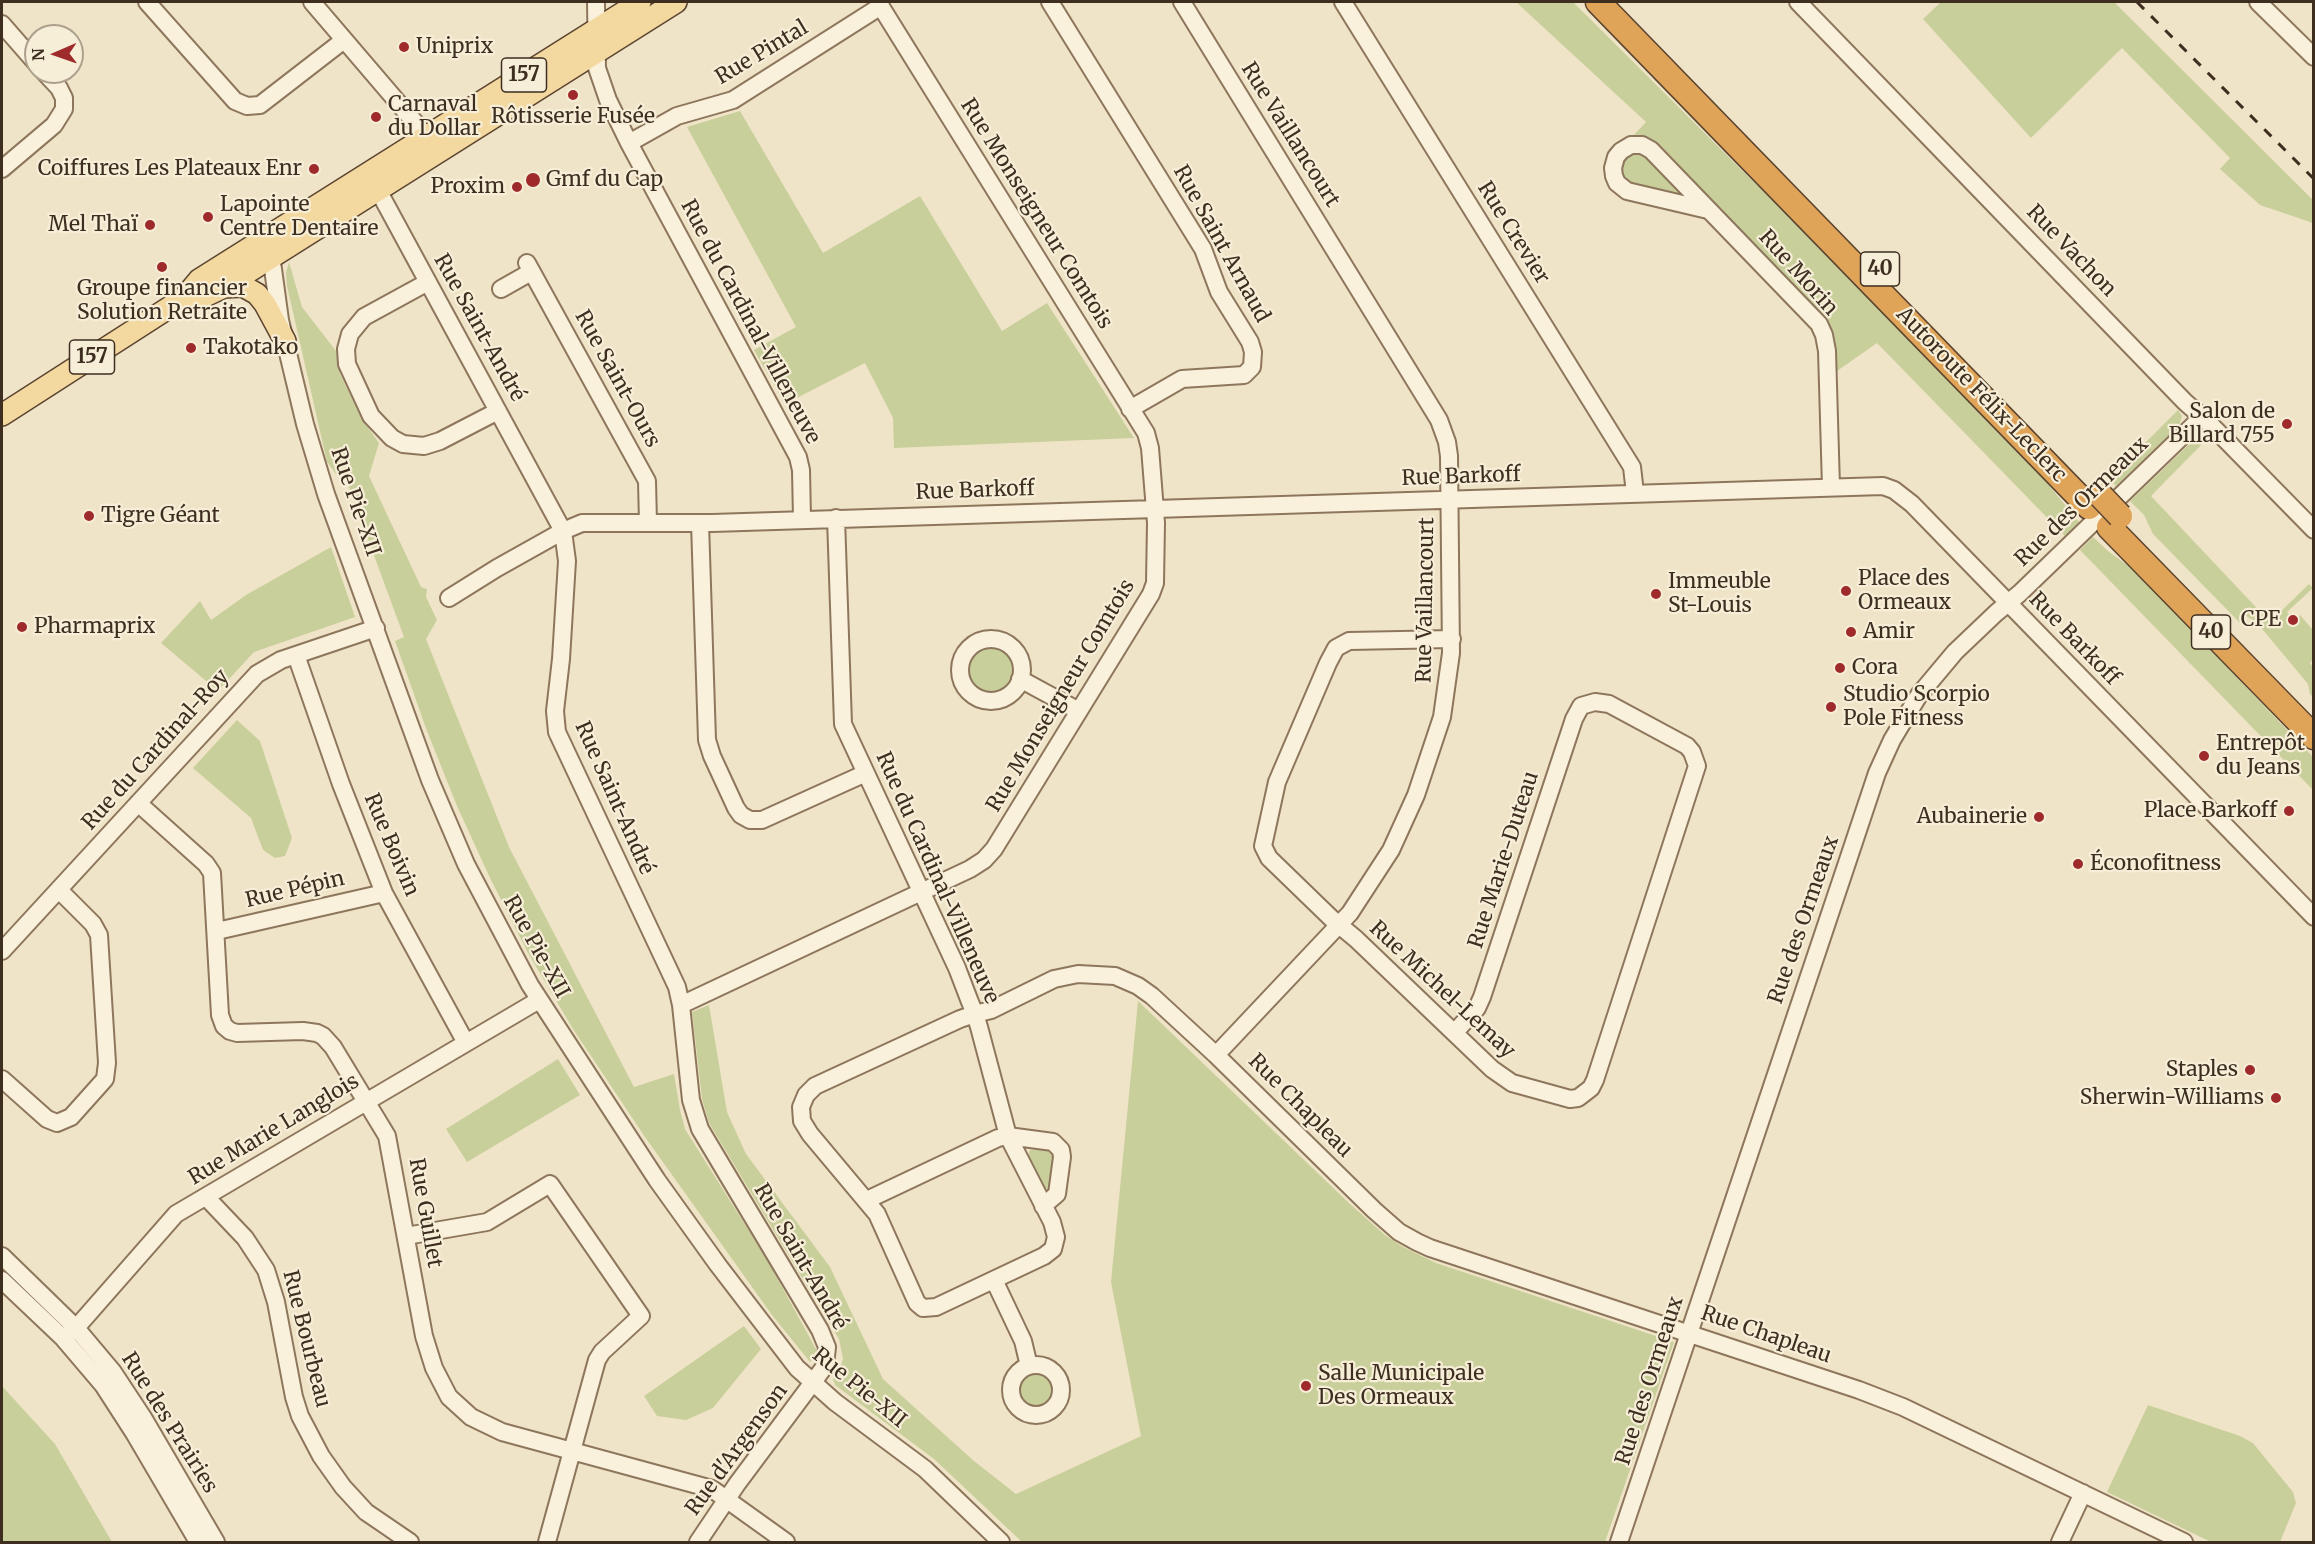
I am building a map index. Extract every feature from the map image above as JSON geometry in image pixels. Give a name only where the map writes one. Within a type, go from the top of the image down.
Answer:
[{"type":"highway","name":"Autoroute Félix-Leclerc","points":[[1598,2],[2115,521],[2313,715]]},
{"type":"highway","name":"Autoroute Félix-Leclerc","points":[[1619,2],[2095,501]]},
{"type":"highway","name":"Autoroute Félix-Leclerc","points":[[2115,521],[2313,737]]},
{"type":"main road","name":"157","points":[[2,415],[184,298],[199,280],[266,249],[378,190],[431,146],[597,29],[640,2]]},
{"type":"main road","name":"157","points":[[184,298],[205,296],[224,287],[266,249],[431,146],[596,52],[676,2]]},
{"type":"main road","points":[[224,287],[243,286],[257,294],[285,341]]},
{"type":"street","points":[[147,2],[235,101],[247,106],[260,105],[344,40]]},
{"type":"street","points":[[312,2],[418,126],[431,146]]},
{"type":"street","name":"Rue du Cardinal-Villeneuve","points":[[596,2],[597,68],[608,100],[798,457],[801,470],[802,519]]},
{"type":"street","name":"Rue Saint Arnaud","points":[[1050,2],[1203,249],[1219,292],[1250,342],[1253,352],[1252,367],[1244,375],[1182,379],[1130,409]]},
{"type":"street","name":"Rue Vaillancourt","points":[[1182,2],[1439,420],[1449,449],[1452,639],[1449,678],[1442,717],[1416,795],[1377,873],[1340,926],[1216,1055]]},
{"type":"street","name":"Rue Crevier","points":[[1343,2],[1630,464],[1634,473],[1635,493]]},
{"type":"street","name":"Rue Vachon","points":[[1798,2],[2313,530]]},
{"type":"street","points":[[2258,2],[2313,57]]},
{"type":"street","name":"Rue Monseigneur Comtois","points":[[681,1005],[970,869],[984,860],[994,849],[1155,583],[1154,507],[1149,441],[879,4]]},
{"type":"street","name":"Rue Pintal","points":[[629,143],[677,116],[733,100],[879,4]]},
{"type":"street","points":[[2,24],[24,49]]},
{"type":"street","points":[[2,169],[54,125],[64,109],[63,98],[54,84]]},
{"type":"street","name":"Rue Morin","points":[[1708,210],[1627,190],[1617,183],[1614,176],[1613,168],[1616,157],[1627,146],[1645,146],[1656,155],[1816,321],[1823,331],[1827,351],[1831,487]]},
{"type":"street","name":"Rue Saint-André","points":[[378,190],[563,531],[567,561],[561,659],[555,711],[557,732],[677,987],[692,1100],[700,1129],[825,1341],[827,1361],[812,1383]]},
{"type":"street","name":"Rue Pie-XII","points":[[266,249],[277,308],[320,476],[430,780],[466,864],[500,932],[539,999],[638,1153],[778,1346],[812,1383],[925,1469],[1001,1542]]},
{"type":"street","name":"Rue Saint-Ours","points":[[501,289],[529,267],[647,481],[648,523]]},
{"type":"street","points":[[428,282],[364,317],[350,334],[346,349],[347,364],[370,416],[392,438],[403,444],[423,446],[440,441],[498,411]]},
{"type":"street","name":"Rue des Ormeaux","points":[[1619,1542],[1849,856],[1887,750],[1912,705],[1933,676],[1977,631],[2202,417]]},
{"type":"street","name":"Rue Barkoff","points":[[449,598],[496,568],[582,523],[700,523],[1883,486],[1897,491],[1921,513],[2313,916]]},
{"type":"street","name":"Rue du Cardinal-Villeneuve","points":[[836,518],[843,724],[957,968],[975,1014],[1008,1136]]},
{"type":"street","points":[[700,523],[707,740],[712,756],[741,816],[750,820],[762,820],[866,773]]},
{"type":"street","name":"Rue du Cardinal-Roy","points":[[2,951],[253,678],[268,666],[376,628]]},
{"type":"street","name":"Rue Michel-Lemay","points":[[1452,639],[1349,641],[1336,648],[1277,782],[1263,838],[1265,852],[1340,926],[1501,1077],[1518,1086],[1570,1099],[1584,1094],[1595,1080],[1697,766],[1687,746],[1609,705],[1592,702]]},
{"type":"street","name":"Rue Boivin","points":[[296,655],[341,784],[384,892],[466,1043]]},
{"type":"street","points":[[1020,679],[1079,711]]},
{"type":"street","name":"Rue Marie-Duteau","points":[[1455,1032],[1476,1008],[1482,997],[1574,719],[1581,706],[1592,702]]},
{"type":"street","name":"Rue Guillet","points":[[138,803],[210,870],[214,885],[220,1015],[224,1026],[237,1033],[303,1031],[323,1036],[333,1047],[388,1139],[427,1348],[438,1377],[449,1397],[463,1411],[488,1427],[712,1489],[786,1542]]},
{"type":"street","points":[[2,1079],[47,1119],[57,1123],[70,1117],[105,1079],[107,1063],[99,934],[93,924],[58,890]]},
{"type":"street","name":"Rue Pépin","points":[[217,932],[384,892]]},
{"type":"street","name":"Rue Chapleau","points":[[1008,1136],[1055,1230],[1056,1244],[1044,1256],[936,1307],[923,1308],[917,1303],[880,1221],[867,1200],[816,1141],[802,1121],[801,1107],[806,1095],[815,1086],[960,1019],[991,1010],[1054,979],[1090,973],[1115,976],[1138,986],[1152,996],[1216,1055],[1350,1188],[1399,1232],[1430,1248],[1859,1390],[1903,1407],[2184,1542]]},
{"type":"street","name":"Rue Marie Langlois","points":[[69,1333],[173,1217],[539,999]]},
{"type":"street","points":[[867,1200],[998,1138],[1008,1136],[1053,1142],[1061,1150],[1056,1194],[1043,1206]]},
{"type":"street","points":[[406,1236],[487,1222],[550,1184],[641,1316],[599,1356],[547,1542]]},
{"type":"street","name":"Rue Bourbeau","points":[[206,1197],[245,1238],[266,1270],[276,1302],[294,1397],[300,1416],[321,1456],[343,1487],[366,1512],[410,1542]]},
{"type":"street","name":"Rue des Prairies","points":[[2,1256],[69,1333],[90,1368],[117,1404],[198,1542]]},
{"type":"street","name":"Rue des Prairies","points":[[2,1280],[99,1354],[126,1390],[216,1542]]},
{"type":"street","points":[[994,1280],[1023,1341],[1029,1366]]},
{"type":"street","name":"Rue d'Argenson","points":[[698,1542],[727,1498],[812,1383]]},
{"type":"street","points":[[2060,1542],[2084,1493]]},
{"type":"green space","points":[[1516,2],[1573,2],[1788,216],[2048,484],[2079,522],[2065,536],[1877,343],[1837,371],[1834,336],[1827,318],[1655,143],[1645,138],[1632,137],[1646,122]]},
{"type":"green space","points":[[1941,2],[2114,2],[2313,200],[2313,223],[2260,205],[2220,169],[2230,158],[2122,48],[2031,138],[1923,19]]},
{"type":"green space","points":[[740,111],[823,253],[920,196],[1002,331],[1047,303],[1134,438],[894,448],[893,418],[865,363],[785,404],[754,350],[796,327],[687,127]]},
{"type":"green space","points":[[1630,153],[1644,155],[1684,196],[1631,184],[1623,178],[1620,169],[1623,160]]},
{"type":"green space","points":[[289,262],[302,307],[336,351],[340,374],[361,418],[379,443],[369,476],[421,587],[427,589],[426,597],[437,620],[426,639],[509,847],[634,1087],[674,1074],[685,1129],[769,1263],[817,1351],[817,1355],[810,1362],[772,1315],[645,1137],[573,1029],[528,953],[490,878],[457,806],[427,731],[395,641],[404,637],[347,482],[342,482],[327,462],[287,286],[286,273]]},
{"type":"green space","points":[[2178,410],[2182,416],[2179,426],[2116,486],[2109,479]]},
{"type":"green space","points":[[2201,433],[2207,439],[2151,496],[2270,622],[2309,584],[2313,588],[2287,612],[2294,620],[2300,615],[2313,630],[2313,659],[2310,663],[2313,667],[2313,697],[2308,684],[2258,624],[2241,612],[2242,625],[2153,534],[2144,515],[2130,501]]},
{"type":"green space","points":[[2093,537],[2134,570],[2313,757],[2313,790],[2080,550]]},
{"type":"green space","points":[[331,547],[355,617],[254,652],[218,691],[161,643],[200,601],[211,620],[246,595]]},
{"type":"green space","points":[[986,646],[996,646],[1008,653],[1015,665],[1015,675],[1008,687],[996,694],[986,694],[971,683],[967,675],[967,665],[978,650]]},
{"type":"green space","points":[[237,720],[260,741],[292,838],[285,856],[275,858],[263,850],[251,818],[193,768]]},
{"type":"green space","points":[[1138,1001],[1350,1204],[1385,1235],[1403,1247],[1436,1263],[1674,1342],[1605,1542],[1022,1542],[934,1459],[835,1385],[833,1379],[843,1359],[839,1339],[709,1123],[702,1099],[692,1012],[709,1005],[727,1112],[746,1154],[830,1267],[883,1379],[974,1461],[1016,1494],[1141,1436],[1111,1282]]},
{"type":"green space","points":[[558,1059],[580,1095],[467,1162],[446,1129]]},
{"type":"green space","points":[[1048,1149],[1054,1158],[1050,1185],[1047,1189],[1042,1186],[1028,1155],[1030,1150]]},
{"type":"green space","points":[[744,1326],[761,1349],[713,1408],[686,1420],[657,1416],[644,1396]]},
{"type":"green space","points":[[1035,1373],[1047,1378],[1052,1390],[1047,1402],[1035,1407],[1023,1402],[1018,1390],[1023,1378]]},
{"type":"green space","points":[[2,1386],[55,1444],[112,1542],[2,1542]]},
{"type":"green space","points":[[2148,1405],[2240,1436],[2253,1443],[2293,1492],[2296,1503],[2280,1542],[2211,1542],[2107,1492]]},
{"type":"railway","points":[[2137,2],[2314,179]]},
{"type":"place","name":"Uniprix","points":[[404,47]]},
{"type":"place","name":"Rôtisserie Fusée","points":[[573,95]]},
{"type":"place","name":"Carnaval du Dollar","points":[[376,117]]},
{"type":"place","name":"Coiffures Les Plateaux Enr","points":[[314,169]]},
{"type":"place","name":"Gmf du Cap","points":[[533,180]]},
{"type":"place","name":"Proxim","points":[[517,187]]},
{"type":"place","name":"Lapointe Centre Dentaire","points":[[208,217]]},
{"type":"place","name":"Mel Thaï","points":[[150,225]]},
{"type":"place","name":"Groupe financier Solution Retraite","points":[[162,267]]},
{"type":"place","name":"Takotako","points":[[191,348]]},
{"type":"place","name":"Salon de Billard 755","points":[[2287,424]]},
{"type":"place","name":"Tigre Géant","points":[[89,516]]},
{"type":"place","name":"Place des Ormeaux","points":[[1846,591]]},
{"type":"place","name":"Immeuble St-Louis","points":[[1656,594]]},
{"type":"place","name":"CPE","points":[[2293,620]]},
{"type":"place","name":"Pharmaprix","points":[[22,627]]},
{"type":"place","name":"Amir","points":[[1851,632]]},
{"type":"place","name":"Cora","points":[[1840,668]]},
{"type":"place","name":"Studio Scorpio Pole Fitness","points":[[1831,707]]},
{"type":"place","name":"Entrepôt du Jeans","points":[[2204,756]]},
{"type":"place","name":"Place Barkoff","points":[[2289,811]]},
{"type":"place","name":"Aubainerie","points":[[2039,817]]},
{"type":"place","name":"Éconofitness","points":[[2078,864]]},
{"type":"place","name":"Staples","points":[[2250,1070]]},
{"type":"place","name":"Sherwin-Williams","points":[[2276,1098]]},
{"type":"place","name":"Salle Municipale Des Ormeaux","points":[[1306,1386]]}]
